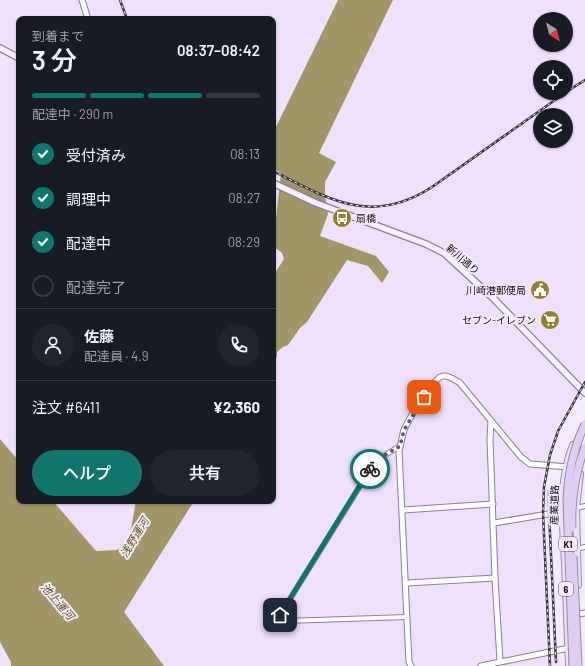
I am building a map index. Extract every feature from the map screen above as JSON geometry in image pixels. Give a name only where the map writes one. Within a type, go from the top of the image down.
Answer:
[{"type":"highway","name":"K1","points":[[573,666],[567,487],[574,453],[585,424]]},
{"type":"highway","name":"K1","points":[[578,666],[572,515],[576,477],[585,447]]},
{"type":"main road","points":[[0,48],[16,56]]},
{"type":"main road","name":"新川通り","points":[[276,184],[328,208],[394,232],[444,253],[510,315],[585,393]]},
{"type":"main road","name":"産業道路","points":[[569,666],[562,512],[563,488],[570,454],[585,420]]},
{"type":"main road","name":"6","points":[[581,666],[582,614],[577,549],[576,508],[585,456]]},
{"type":"street","points":[[82,0],[87,16]]},
{"type":"street","points":[[411,666],[409,662],[403,510],[399,451],[404,430],[436,379],[442,376],[450,377],[460,383],[521,457],[530,464],[583,467]]},
{"type":"street","points":[[491,421],[490,440],[495,578],[500,661]]},
{"type":"street","points":[[400,446],[380,458],[370,470],[280,615],[285,621],[407,617]]},
{"type":"street","points":[[403,510],[493,504]]},
{"type":"street","points":[[494,523],[562,512],[585,506]]},
{"type":"street","points":[[577,549],[585,547]]},
{"type":"street","points":[[406,583],[495,578]]},
{"type":"street","points":[[481,666],[569,648]]},
{"type":"shaded area","points":[[0,0],[338,0],[276,127],[276,16],[16,16],[16,458],[0,439]]},
{"type":"shaded area","points":[[393,0],[585,0],[585,378],[558,425],[548,453],[542,480],[540,507],[547,653],[557,652],[561,656],[561,666],[164,666],[124,612],[191,504],[276,504],[277,352],[288,345],[300,328],[307,322],[347,260],[368,266],[382,283],[376,256],[320,236],[328,214],[325,196],[325,182],[336,162],[319,153]]},
{"type":"shaded area","points":[[276,170],[281,173],[276,216]]},
{"type":"shaded area","points":[[276,248],[282,253],[284,259],[276,271]]},
{"type":"shaded area","points":[[56,504],[135,504],[128,545],[116,550],[96,551]]},
{"type":"shaded area","points":[[0,642],[11,662],[11,666],[0,666]]},
{"type":"water","points":[[338,0],[393,0],[319,153],[336,162],[325,182],[325,196],[328,214],[320,236],[376,256],[389,272],[382,283],[368,266],[347,260],[307,322],[300,328],[288,345],[277,352],[276,358],[276,271],[284,259],[282,253],[276,248],[276,219],[281,173],[276,170],[276,127]]},
{"type":"water","points":[[0,439],[16,458],[16,504],[56,504],[96,551],[116,550],[128,545],[135,504],[192,504],[124,612],[164,666],[11,666],[11,662],[0,642]]},
{"type":"railway","points":[[120,0],[126,16]]},
{"type":"railway","points":[[573,88],[585,80]]},
{"type":"railway","points":[[276,172],[333,199],[370,207],[390,205],[410,199],[432,187],[555,100]]},
{"type":"railway","points":[[550,666],[543,513],[544,487],[550,455],[558,431],[585,382]]},
{"type":"railway","points":[[549,490],[556,662]]},
{"type":"way so far","points":[[370,469],[380,458],[400,446],[404,430],[424,397]]},
{"type":"place","name":"扇橋","points":[[342,218]]},
{"type":"place","name":"川崎港郵便局","points":[[540,290]]},
{"type":"place","name":"セブン-イレブン","points":[[550,320]]},
{"type":"route","points":[[280,615],[281,611],[370,469]]},
{"type":"water label","name":"浅野運河","points":[[134,537]]},
{"type":"water label","name":"池上運河","points":[[58,601]]}]
